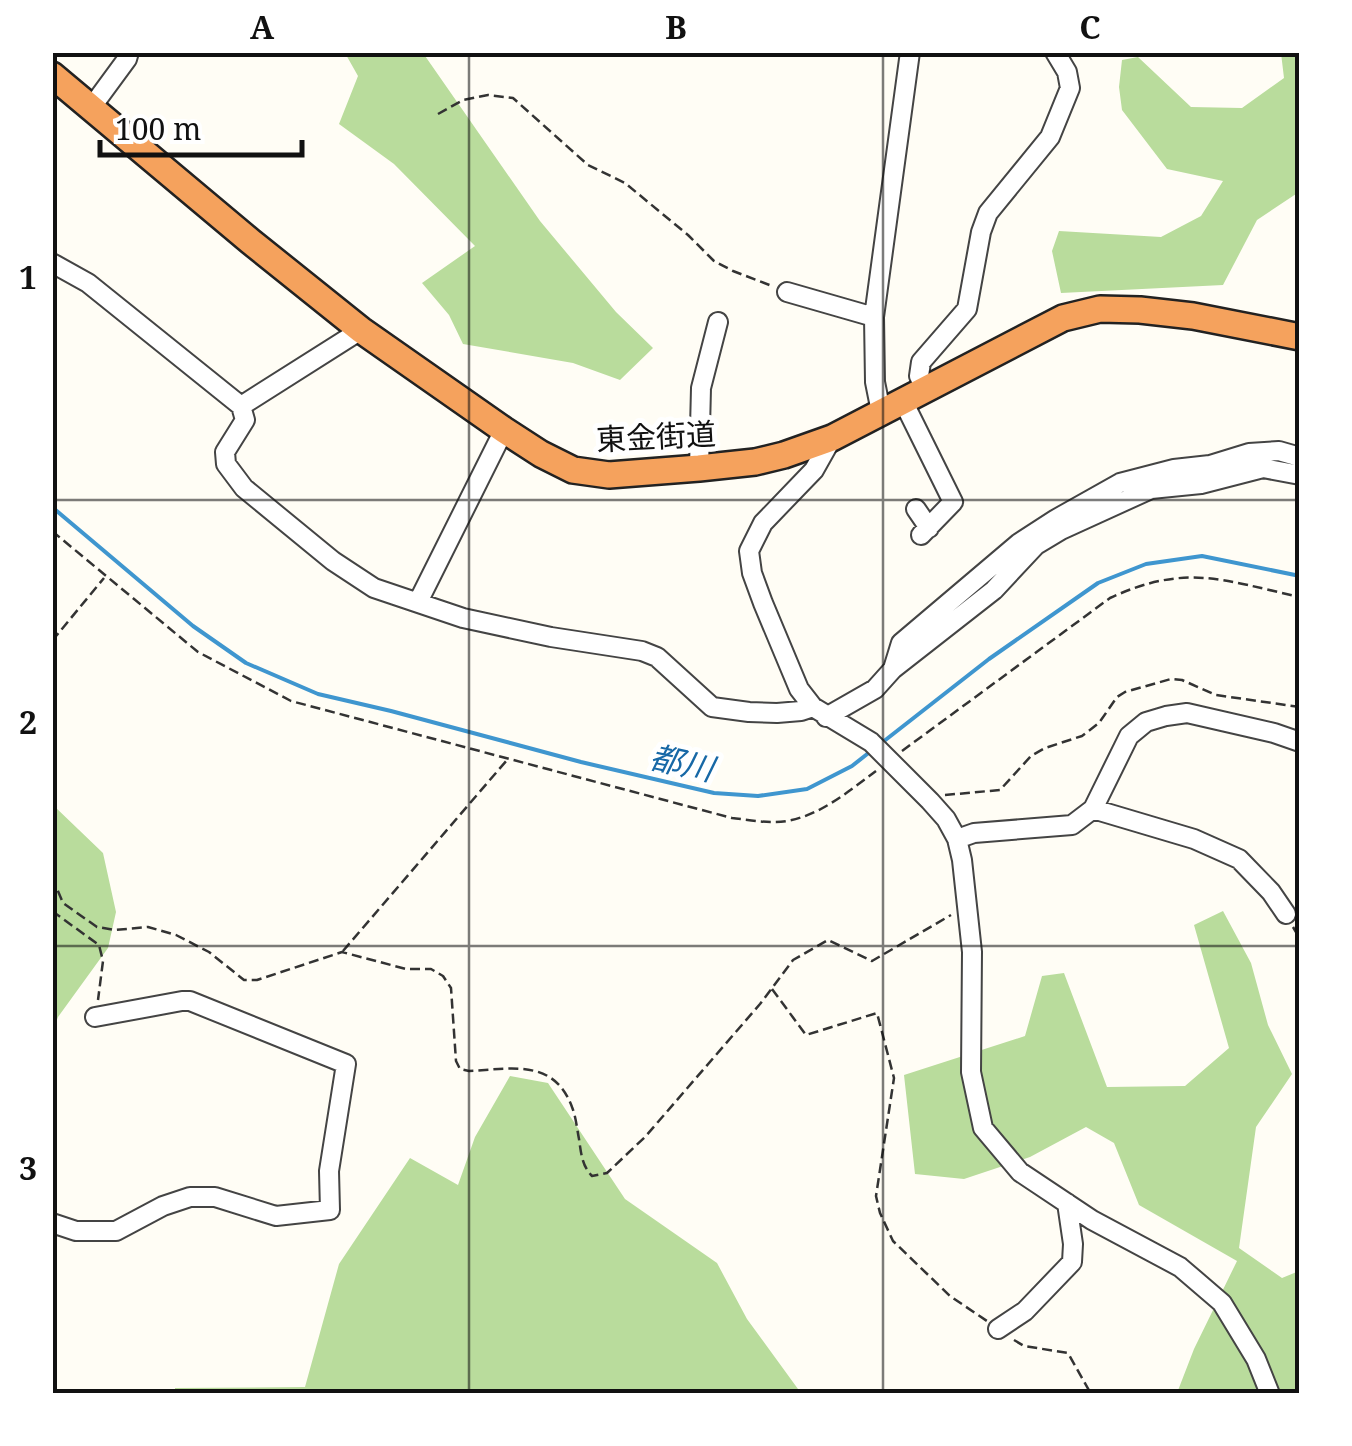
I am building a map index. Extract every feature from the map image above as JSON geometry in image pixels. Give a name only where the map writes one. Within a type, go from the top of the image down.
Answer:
[{"type":"highway","name":"東金街道","points":[[52,75],[360,330],[504,430],[573,470],[609,475],[755,462],[784,455],[832,438],[1063,318],[1100,308],[1193,316],[1300,338]]},
{"type":"street","points":[[91,108],[129,52]]},
{"type":"street","points":[[910,52],[874,317],[876,382],[903,400],[953,502],[925,532],[916,509]]},
{"type":"street","points":[[903,400],[919,376],[922,362],[967,309],[980,232],[988,214],[1050,137],[1070,88],[1067,72],[1055,52]]},
{"type":"street","points":[[52,263],[88,283],[241,406],[246,420],[225,452],[226,464],[244,488],[374,588],[463,618],[642,651],[657,657],[712,706],[748,712],[820,712],[875,689],[893,669],[994,590],[1036,545],[1061,530],[1151,490],[1201,484],[1263,468],[1300,475]]},
{"type":"street","points":[[787,292],[874,317]]},
{"type":"street","points":[[699,468],[701,388],[718,322]]},
{"type":"street","points":[[241,406],[360,330]]},
{"type":"street","points":[[418,602],[504,430]]},
{"type":"street","points":[[832,438],[814,470],[763,522],[749,551],[752,573],[799,689],[820,712],[870,742],[889,760],[930,800],[956,839],[972,952],[971,1072],[984,1128],[1020,1172],[1092,1220],[1180,1266],[1222,1303],[1256,1359],[1270,1394]]},
{"type":"street","points":[[893,669],[901,643],[1019,543],[1120,484],[1248,453],[1279,451],[1300,456]]},
{"type":"street","points":[[956,839],[1072,825],[1093,809],[1129,736],[1146,722],[1166,716],[1186,713],[1300,742]]},
{"type":"street","points":[[1093,809],[1194,838],[1239,858],[1286,914]]},
{"type":"street","points":[[52,1224],[76,1231],[116,1231],[163,1206],[190,1197],[215,1197],[276,1216],[330,1210],[329,1171],[346,1064],[190,1001],[95,1017]]},
{"type":"street","points":[[998,1329],[1026,1310],[1072,1262],[1067,1203]]},
{"type":"path","points":[[438,114],[464,100],[488,95],[512,98],[588,165],[625,183],[714,261],[787,292]]},
{"type":"path","points":[[52,531],[198,652],[291,701],[732,818],[762,822],[787,821],[811,814],[840,799],[1110,598],[1134,587],[1158,579],[1205,576],[1300,597]]},
{"type":"path","points":[[52,641],[105,577]]},
{"type":"path","points":[[930,800],[1000,790],[1031,756],[1082,736],[1099,723],[1118,697],[1171,679],[1216,695],[1300,706]]},
{"type":"path","points":[[52,877],[63,904],[98,927],[148,927],[176,935],[209,952],[244,980],[256,980],[342,952],[508,760]]},
{"type":"path","points":[[342,952],[406,969],[431,969],[443,976],[450,988],[460,1069],[530,1068],[547,1074],[572,1107],[584,1168],[592,1176],[607,1173],[645,1137],[793,960],[828,940],[872,962],[967,906]]},
{"type":"path","points":[[52,910],[98,945],[103,961],[95,1017]]},
{"type":"path","points":[[771,988],[806,1036],[878,1012],[894,1078],[876,1196],[893,1242],[950,1296],[1024,1346],[1068,1352],[1091,1394]]},
{"type":"green space","points":[[345,53],[423,53],[540,221],[616,312],[653,348],[620,380],[573,363],[463,344],[449,315],[422,283],[475,246],[394,164],[339,124],[358,76]]},
{"type":"green space","points":[[1281,53],[1299,53],[1299,192],[1257,220],[1223,285],[1061,293],[1052,251],[1059,231],[1161,237],[1201,216],[1223,181],[1167,169],[1122,110],[1122,60],[1138,57],[1191,107],[1242,108],[1284,78]]},
{"type":"green space","points":[[53,805],[103,853],[116,912],[108,948],[58,1017],[53,1030]]},
{"type":"green space","points":[[1223,911],[1251,963],[1268,1025],[1292,1074],[1256,1127],[1239,1248],[1282,1278],[1299,1271],[1299,1393],[1177,1393],[1237,1261],[1139,1205],[1114,1143],[1086,1127],[1030,1157],[964,1179],[915,1174],[904,1075],[1025,1036],[1042,976],[1064,973],[1107,1087],[1185,1086],[1229,1048],[1194,925]]},
{"type":"green space","points":[[510,1076],[548,1083],[625,1199],[717,1263],[747,1319],[798,1389],[808,1393],[175,1393],[175,1388],[305,1387],[339,1264],[410,1158],[458,1185],[475,1137]]},
{"type":"waterway","name":"都川","points":[[52,507],[193,626],[246,663],[318,694],[714,793],[758,796],[807,789],[852,766],[871,751]]},
{"type":"waterway","name":"都川","points":[[879,745],[989,659],[1098,583],[1146,564],[1202,556],[1300,576]]}]
